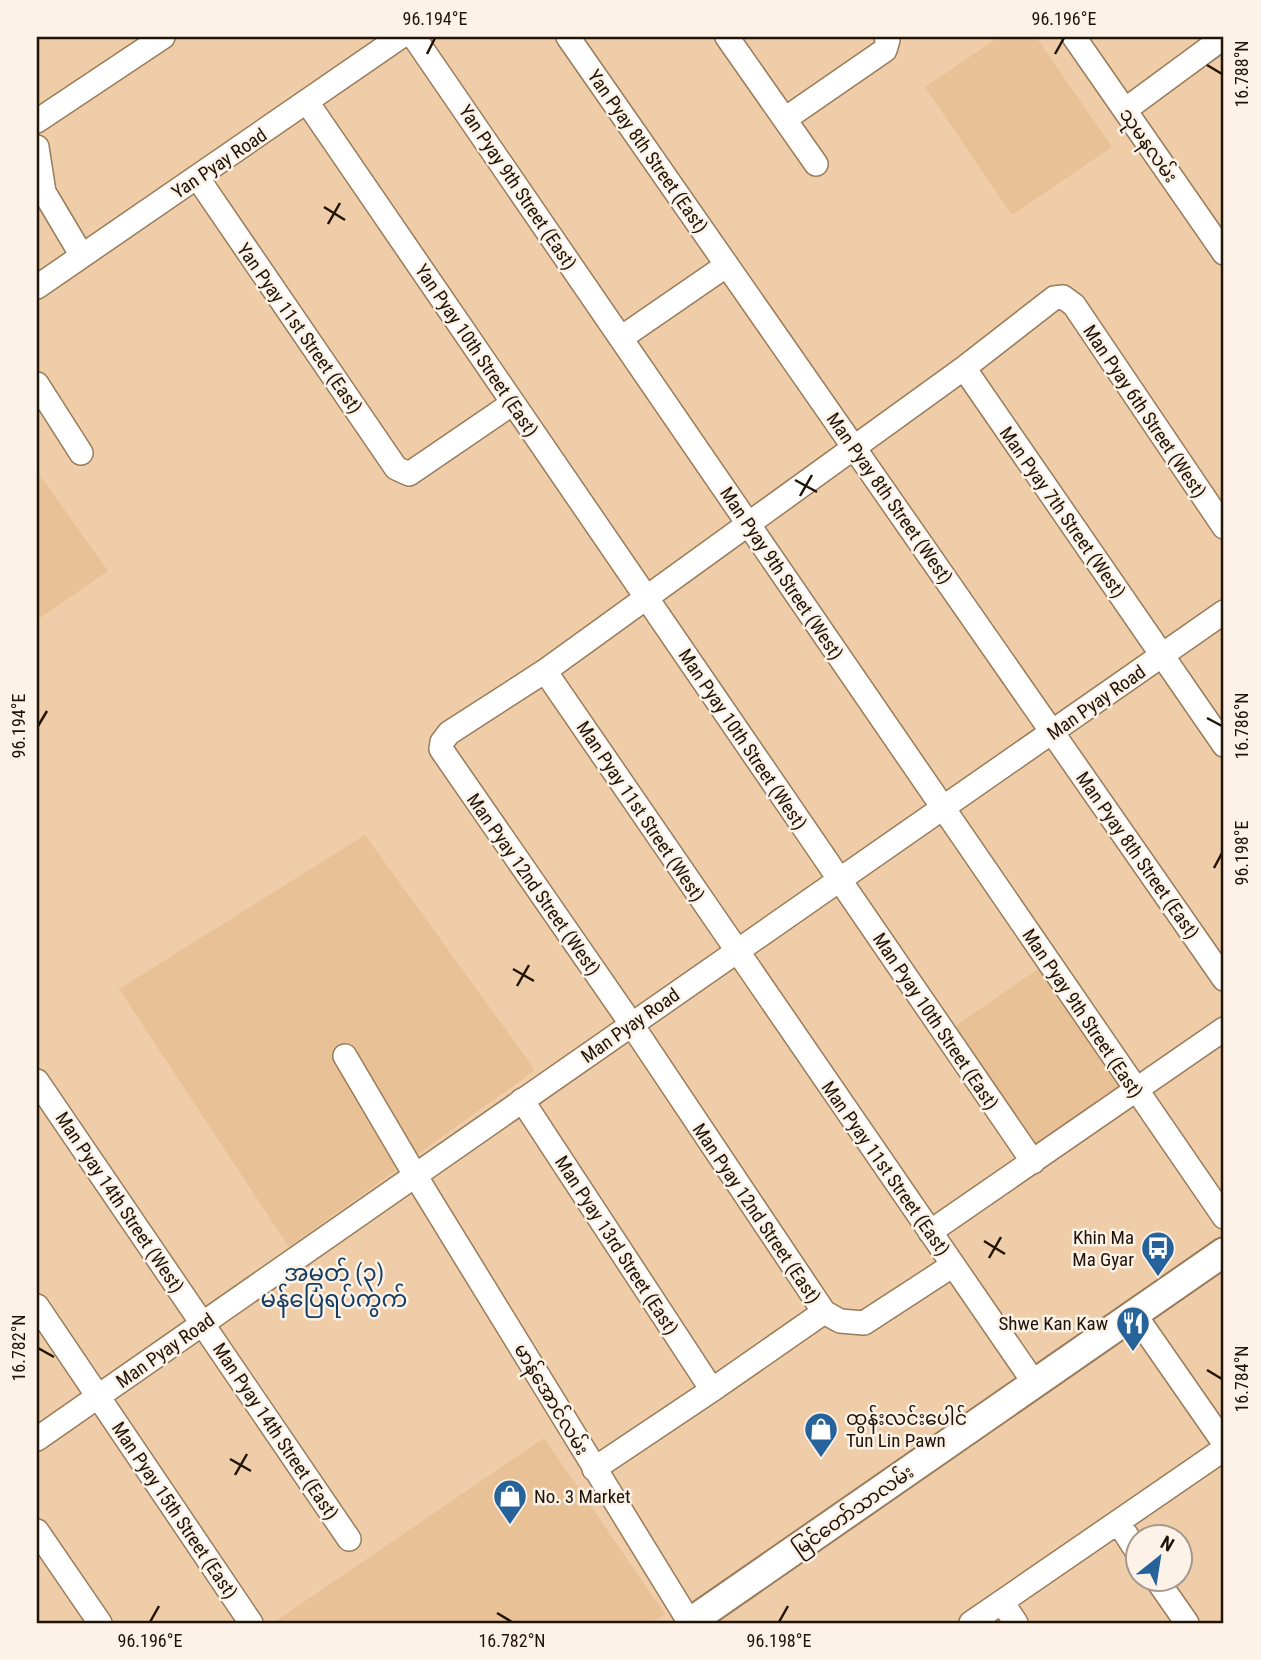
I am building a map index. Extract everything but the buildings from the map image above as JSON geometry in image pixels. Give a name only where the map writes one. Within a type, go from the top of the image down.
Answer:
[{"type":"main road","name":"မြင်တော်သာလမ်း","points":[[690,1623],[1224,1252]]},
{"type":"street","points":[[37,121],[163,37]]},
{"type":"street","name":"Yan Pyay Road","points":[[37,287],[400,37]]},
{"type":"street","name":"Yan Pyay 9th Street (East)","points":[[414,37],[621,338]]},
{"type":"street","name":"Yan Pyay 8th Street (East)","points":[[568,37],[727,265]]},
{"type":"street","points":[[727,37],[816,164]]},
{"type":"street","name":"သုမနလမ်း","points":[[1074,37],[1224,253]]},
{"type":"street","points":[[1125,110],[1224,37]]},
{"type":"street","points":[[785,119],[885,50],[887,38]]},
{"type":"street","name":"Yan Pyay 10th Street (East)","points":[[307,102],[646,597]]},
{"type":"street","points":[[37,147],[44,192],[82,256]]},
{"type":"street","name":"Yan Pyay 11st Street (East)","points":[[197,177],[396,468],[409,474],[513,403]]},
{"type":"street","points":[[621,338],[727,265]]},
{"type":"street","name":"Man Pyay 8th Street (West)","points":[[727,265],[1052,732]]},
{"type":"street","name":"Man Pyay 6th Street (West)","points":[[964,368],[1054,298],[1063,297],[1073,305],[1224,527]]},
{"type":"street","name":"Man Pyay 9th Street (West)","points":[[621,338],[944,807]]},
{"type":"street","points":[[545,671],[964,368]]},
{"type":"street","name":"Man Pyay 7th Street (West)","points":[[964,368],[1224,745]]},
{"type":"street","points":[[37,384],[81,453]]},
{"type":"street","name":"Man Pyay 10th Street (West)","points":[[646,597],[840,880]]},
{"type":"street","name":"Man Pyay Road","points":[[37,1439],[1224,612]]},
{"type":"street","name":"Man Pyay 12nd Street (West)","points":[[545,671],[449,733],[442,742],[441,749],[632,1025]]},
{"type":"street","name":"Man Pyay 11st Street (West)","points":[[545,671],[737,951]]},
{"type":"street","name":"Man Pyay 8th Street (East)","points":[[1052,732],[1224,979]]},
{"type":"street","name":"Man Pyay 9th Street (East)","points":[[944,807],[1224,1217]]},
{"type":"street","name":"Man Pyay 10th Street (East)","points":[[840,880],[1032,1162]]},
{"type":"street","name":"Man Pyay 11st Street (East)","points":[[737,951],[1035,1384]]},
{"type":"street","name":"Man Pyay 12nd Street (East)","points":[[632,1025],[824,1312],[840,1321],[864,1322],[953,1265]]},
{"type":"street","points":[[930,1232],[1224,1029]]},
{"type":"street","name":"မာန်အောင်လမ်း","points":[[345,1056],[690,1623]]},
{"type":"street","name":"Man Pyay 14th Street (West)","points":[[37,1081],[202,1324]]},
{"type":"street","name":"Man Pyay 13rd Street (East)","points":[[522,1100],[712,1390]]},
{"type":"street","name":"Man Pyay 15th Street (East)","points":[[37,1306],[251,1623]]},
{"type":"street","points":[[594,1469],[824,1312]]},
{"type":"street","points":[[1135,1315],[1224,1443]]},
{"type":"street","name":"Man Pyay 14th Street (East)","points":[[202,1324],[349,1539]]},
{"type":"street","points":[[971,1623],[1224,1449]]},
{"type":"street","points":[[1118,1522],[1124,1531]]},
{"type":"street","points":[[37,1531],[100,1623]]},
{"type":"street","points":[[1167,1594],[1187,1623]]},
{"type":"street","points":[[1002,1602],[1016,1623]]},
{"type":"shaded area","points":[[999,37],[1036,37],[1112,147],[1012,215],[925,87]]},
{"type":"shaded area","points":[[37,471],[108,571],[37,620]]},
{"type":"shaded area","points":[[365,835],[535,1070],[289,1247],[119,989]]},
{"type":"shaded area","points":[[1041,967],[1124,1086],[1034,1148],[951,1029]]},
{"type":"shaded area","name":"No. 3 Market","points":[[544,1438],[665,1614],[651,1623],[273,1623]]},
{"type":"waterway","points":[[1211,60],[1224,51]]},
{"type":"place","name":"Khin Ma Ma Gyar","points":[[1158,1278]]},
{"type":"place","name":"Shwe Kan Kaw","points":[[1133,1353]]},
{"type":"place","name":"ထွန်းလင်းပေါင် Tun Lin Pawn","points":[[821,1459]]},
{"type":"place","name":"No. 3 Market","points":[[510,1526]]},
{"type":"district","name":"အမှတ် (၃) မန်ပြေရပ်ကွက်","points":[[334,1286]]}]
